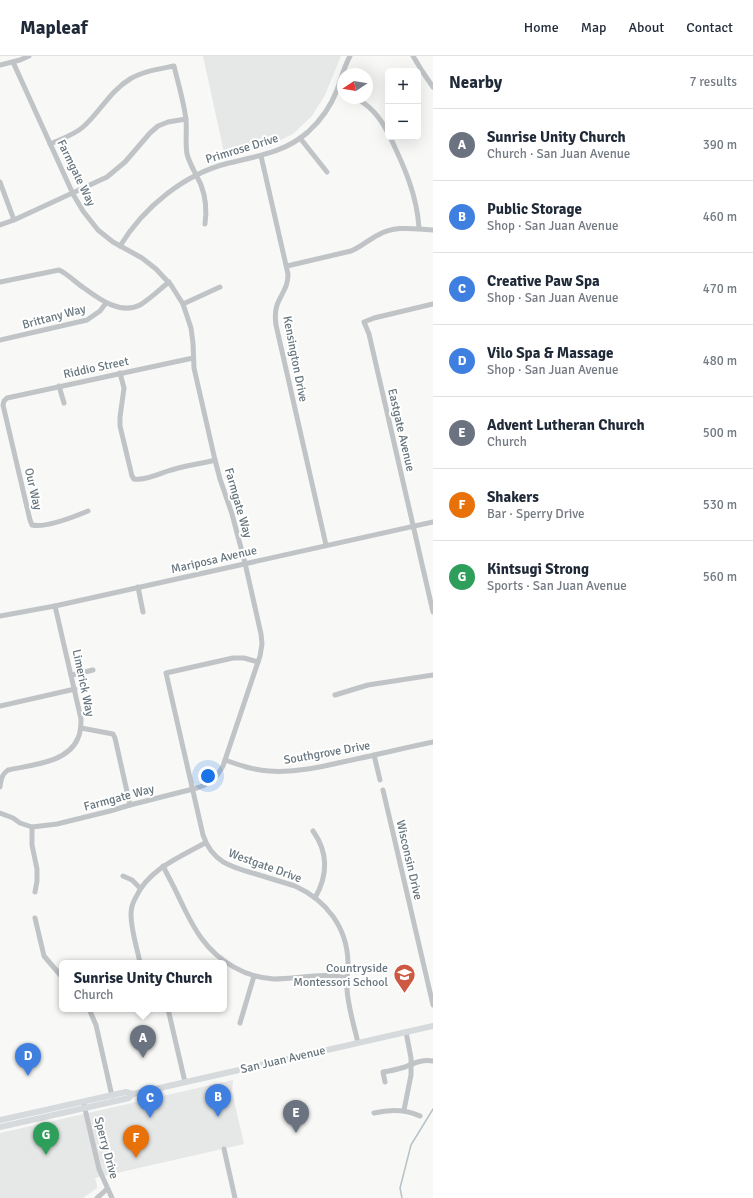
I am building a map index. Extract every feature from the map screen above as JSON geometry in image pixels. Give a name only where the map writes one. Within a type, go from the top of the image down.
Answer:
[{"type":"main road","name":"San Juan Avenue","points":[[0,1127],[84,1105],[126,1092],[133,1094],[433,1026]]},
{"type":"main road","name":"San Juan Avenue","points":[[0,1120],[129,1098],[133,1094]]},
{"type":"main road","points":[[0,1123],[10,1121],[17,1123]]},
{"type":"street","points":[[0,65],[30,56]]},
{"type":"street","name":"Primrose Drive","points":[[345,68],[350,56]]},
{"type":"street","points":[[413,56],[433,87]]},
{"type":"street","name":"Farmgate Way","points":[[13,62],[73,194],[83,211],[94,225],[108,238],[152,266],[169,282],[183,304],[189,318],[192,332],[193,358],[215,460],[232,514],[261,634],[261,650],[258,662],[224,760],[220,770],[213,780],[193,790],[57,824],[32,828]]},
{"type":"street","points":[[50,144],[82,128],[115,91],[130,79],[146,72],[174,66],[186,119],[187,151],[189,160],[202,188],[206,206],[207,214],[205,224]]},
{"type":"street","name":"Primrose Drive","points":[[120,246],[134,226],[157,204],[175,188],[196,175],[214,167],[261,156],[282,148],[300,138],[308,132],[327,109],[337,89]]},
{"type":"street","points":[[364,104],[378,117],[385,128]]},
{"type":"street","points":[[0,224],[14,220],[107,177],[118,169],[158,126],[168,122],[186,119]]},
{"type":"street","points":[[300,138],[328,172]]},
{"type":"street","points":[[391,140],[411,185],[418,216],[419,228]]},
{"type":"street","name":"Kensington Drive","points":[[261,156],[288,280],[277,306],[276,324],[326,545]]},
{"type":"street","points":[[0,182],[14,220]]},
{"type":"street","points":[[286,266],[351,251],[359,248],[378,234],[391,229],[419,228],[433,230]]},
{"type":"street","points":[[0,282],[59,270],[64,272],[84,289],[106,303],[121,308],[140,305],[169,282]]},
{"type":"street","points":[[183,304],[220,287]]},
{"type":"street","name":"Brittany Way","points":[[0,340],[87,320],[100,311],[106,303]]},
{"type":"street","name":"Eastgate Avenue","points":[[433,304],[374,318],[364,322],[433,612]]},
{"type":"street","name":"Riddio Street","points":[[4,401],[7,398],[193,358]]},
{"type":"street","points":[[120,373],[124,388],[120,426],[134,479],[138,480],[215,460]]},
{"type":"street","points":[[60,386],[64,403]]},
{"type":"street","name":"Our Way","points":[[4,401],[3,405],[32,525],[36,526],[59,522],[88,511]]},
{"type":"street","name":"Mariposa Avenue","points":[[0,616],[55,606],[433,522]]},
{"type":"street","points":[[138,587],[143,612]]},
{"type":"street","name":"Limerick Way","points":[[0,787],[1,778],[8,770],[49,761],[65,754],[78,738],[81,728],[81,719],[55,606]]},
{"type":"street","name":"Westgate Drive","points":[[258,662],[244,658],[233,658],[166,672],[205,843],[216,857],[227,865],[295,886],[315,898],[331,913],[343,936],[348,957],[347,995],[358,1043]]},
{"type":"street","points":[[72,675],[93,670]]},
{"type":"street","points":[[335,695],[368,685],[433,675]]},
{"type":"street","points":[[0,706],[75,689]]},
{"type":"street","points":[[81,728],[113,734],[130,805]]},
{"type":"street","name":"Southgrove Drive","points":[[224,760],[254,769],[274,772],[288,772],[310,769],[433,742]]},
{"type":"street","points":[[374,755],[380,780]]},
{"type":"street","name":"Wisconsin Drive","points":[[383,790],[433,1005]]},
{"type":"street","points":[[0,813],[32,828],[32,845],[37,868],[35,892]]},
{"type":"street","points":[[313,831],[323,851],[325,867],[322,883],[315,898]]},
{"type":"street","points":[[139,960],[131,913],[140,888],[147,879],[163,866],[205,843]]},
{"type":"street","points":[[163,866],[196,930],[207,945],[224,960]]},
{"type":"street","points":[[123,876],[132,880],[140,888]]},
{"type":"street","points":[[35,918],[44,956],[59,974]]},
{"type":"street","points":[[227,963],[254,976],[272,979],[292,979],[325,975],[347,978]]},
{"type":"street","points":[[240,1023],[254,976]]},
{"type":"street","points":[[90,1012],[96,1025],[112,1096]]},
{"type":"street","points":[[169,1012],[185,1082]]},
{"type":"street","points":[[404,1110],[410,1080],[411,1064],[406,1032]]},
{"type":"street","points":[[385,1082],[383,1072],[424,1061],[433,1061]]},
{"type":"street","name":"Sperry Drive","points":[[84,1105],[99,1169],[112,1198]]},
{"type":"street","points":[[374,1113],[384,1110],[404,1110],[420,1116]]},
{"type":"street","points":[[224,1149],[235,1198]]},
{"type":"street","points":[[96,1198],[107,1189]]},
{"type":"shaded area","points":[[203,56],[341,56],[325,95],[312,116],[293,134],[266,147],[225,157]]},
{"type":"shaded area","points":[[233,1080],[232,1092],[244,1144],[95,1178],[97,1188],[83,1198],[0,1198],[0,1133]]},
{"type":"waterway","points":[[402,1198],[400,1188],[411,1145],[433,1109]]},
{"type":"place","name":"Countryside Montessori School","points":[[404,994]]},
{"type":"place","name":"Sunrise Unity Church","points":[[143,1058]]},
{"type":"place","name":"Vilo Spa & Massage","points":[[28,1076]]},
{"type":"place","name":"Public Storage","points":[[218,1117]]},
{"type":"place","name":"Creative Paw Spa","points":[[150,1118]]},
{"type":"place","name":"Advent Lutheran Church","points":[[296,1133]]},
{"type":"place","name":"Kintsugi Strong","points":[[46,1155]]},
{"type":"place","name":"Shakers","points":[[136,1158]]}]
